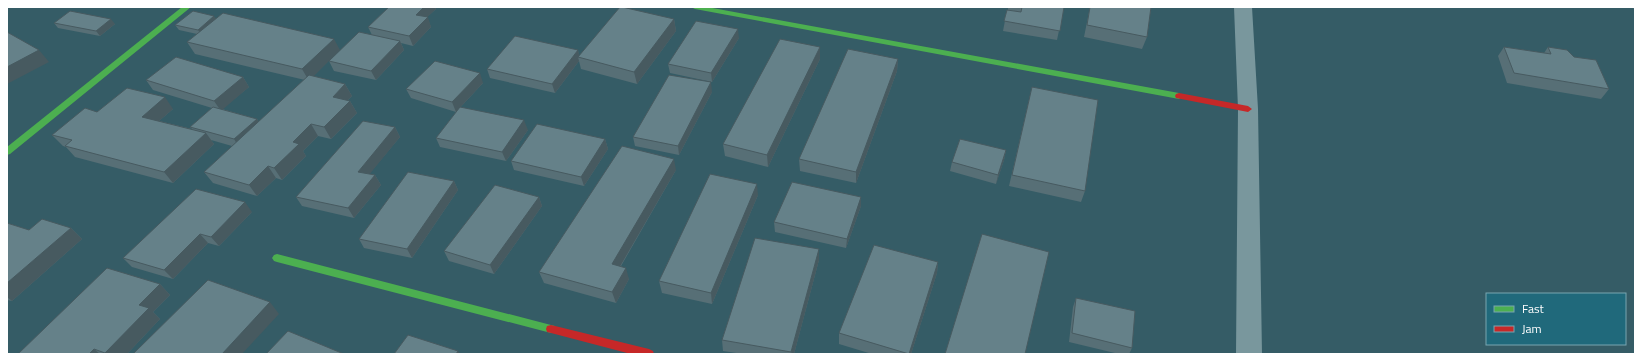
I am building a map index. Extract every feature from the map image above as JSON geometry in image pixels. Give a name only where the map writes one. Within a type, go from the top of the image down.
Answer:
[{"type":"street","points":[[7,152],[187,7]]},
{"type":"street","points":[[695,7],[1248,109]]},
{"type":"street","points":[[1243,7],[1248,109],[1250,354]]},
{"type":"street","points":[[277,258],[649,354]]},
{"type":"building","points":[[389,7],[424,7],[416,15],[428,17],[409,36],[368,27]]},
{"type":"building","points":[[620,7],[674,19],[634,72],[578,57]]},
{"type":"building","points":[[1022,7],[1064,7],[1060,31],[1004,21],[1007,10],[1021,12]]},
{"type":"building","points":[[1090,7],[1151,7],[1147,37],[1087,25]]},
{"type":"building","points":[[70,11],[111,19],[96,31],[54,23]]},
{"type":"building","points":[[193,11],[214,16],[198,30],[175,25]]},
{"type":"building","points":[[223,13],[334,39],[302,69],[187,42]]},
{"type":"building","points":[[696,21],[738,29],[711,73],[668,64]]},
{"type":"building","points":[[7,32],[39,50],[7,67]]},
{"type":"building","points":[[359,32],[400,41],[371,71],[329,61]]},
{"type":"building","points":[[515,36],[578,50],[552,84],[487,69]]},
{"type":"building","points":[[780,39],[820,47],[767,155],[723,144]]},
{"type":"building","points":[[1504,47],[1551,54],[1548,47],[1567,50],[1574,57],[1596,60],[1609,89],[1514,73]]},
{"type":"building","points":[[848,49],[898,59],[856,172],[799,159]]},
{"type":"building","points":[[176,57],[243,77],[214,101],[146,80]]},
{"type":"building","points":[[435,61],[480,73],[452,102],[406,89]]},
{"type":"building","points":[[309,75],[345,84],[333,97],[350,101],[324,127],[311,124],[293,142],[299,144],[274,168],[268,166],[249,185],[204,172]]},
{"type":"building","points":[[669,75],[711,82],[678,146],[633,137]]},
{"type":"building","points":[[1032,87],[1098,100],[1085,191],[1012,175]]},
{"type":"building","points":[[127,88],[165,97],[142,117],[206,133],[164,172],[65,146],[72,140],[52,135],[85,108],[97,112]]},
{"type":"building","points":[[213,107],[257,119],[234,139],[190,127]]},
{"type":"building","points":[[460,107],[524,120],[502,152],[436,138]]},
{"type":"building","points":[[363,121],[395,127],[358,172],[375,175],[348,208],[296,197]]},
{"type":"building","points":[[537,124],[605,139],[581,177],[511,161]]},
{"type":"building","points":[[960,139],[1006,150],[998,175],[952,162]]},
{"type":"building","points":[[622,146],[674,159],[612,264],[626,268],[612,292],[539,272]]},
{"type":"building","points":[[408,172],[454,181],[407,249],[359,239]]},
{"type":"building","points":[[710,174],[757,184],[711,293],[659,281]]},
{"type":"building","points":[[792,182],[861,197],[847,239],[774,222]]},
{"type":"building","points":[[495,185],[539,197],[490,265],[444,251]]},
{"type":"building","points":[[196,189],[245,202],[211,237],[200,234],[164,270],[123,258]]},
{"type":"building","points":[[42,219],[71,228],[7,283],[7,223],[29,230]]},
{"type":"building","points":[[982,234],[1049,252],[1025,354],[945,354]]},
{"type":"building","points":[[755,238],[819,249],[791,352],[722,340]]},
{"type":"building","points":[[874,245],[938,262],[909,354],[839,333]]},
{"type":"building","points":[[107,268],[160,284],[139,305],[149,308],[105,353],[94,349],[89,354],[18,354]]},
{"type":"building","points":[[208,280],[270,302],[222,354],[133,354]]},
{"type":"building","points":[[1076,298],[1135,311],[1132,348],[1072,333]]},
{"type":"building","points":[[288,331],[344,354],[266,354]]},
{"type":"building","points":[[408,335],[458,351],[456,354],[394,354]]},
{"type":"traffic: fast","points":[[7,152],[187,7]]},
{"type":"traffic: fast","points":[[695,7],[1179,96]]},
{"type":"traffic: fast","points":[[277,258],[551,329]]},
{"type":"traffic: jam","points":[[1179,96],[1248,109]]},
{"type":"traffic: jam","points":[[551,329],[649,354]]}]
